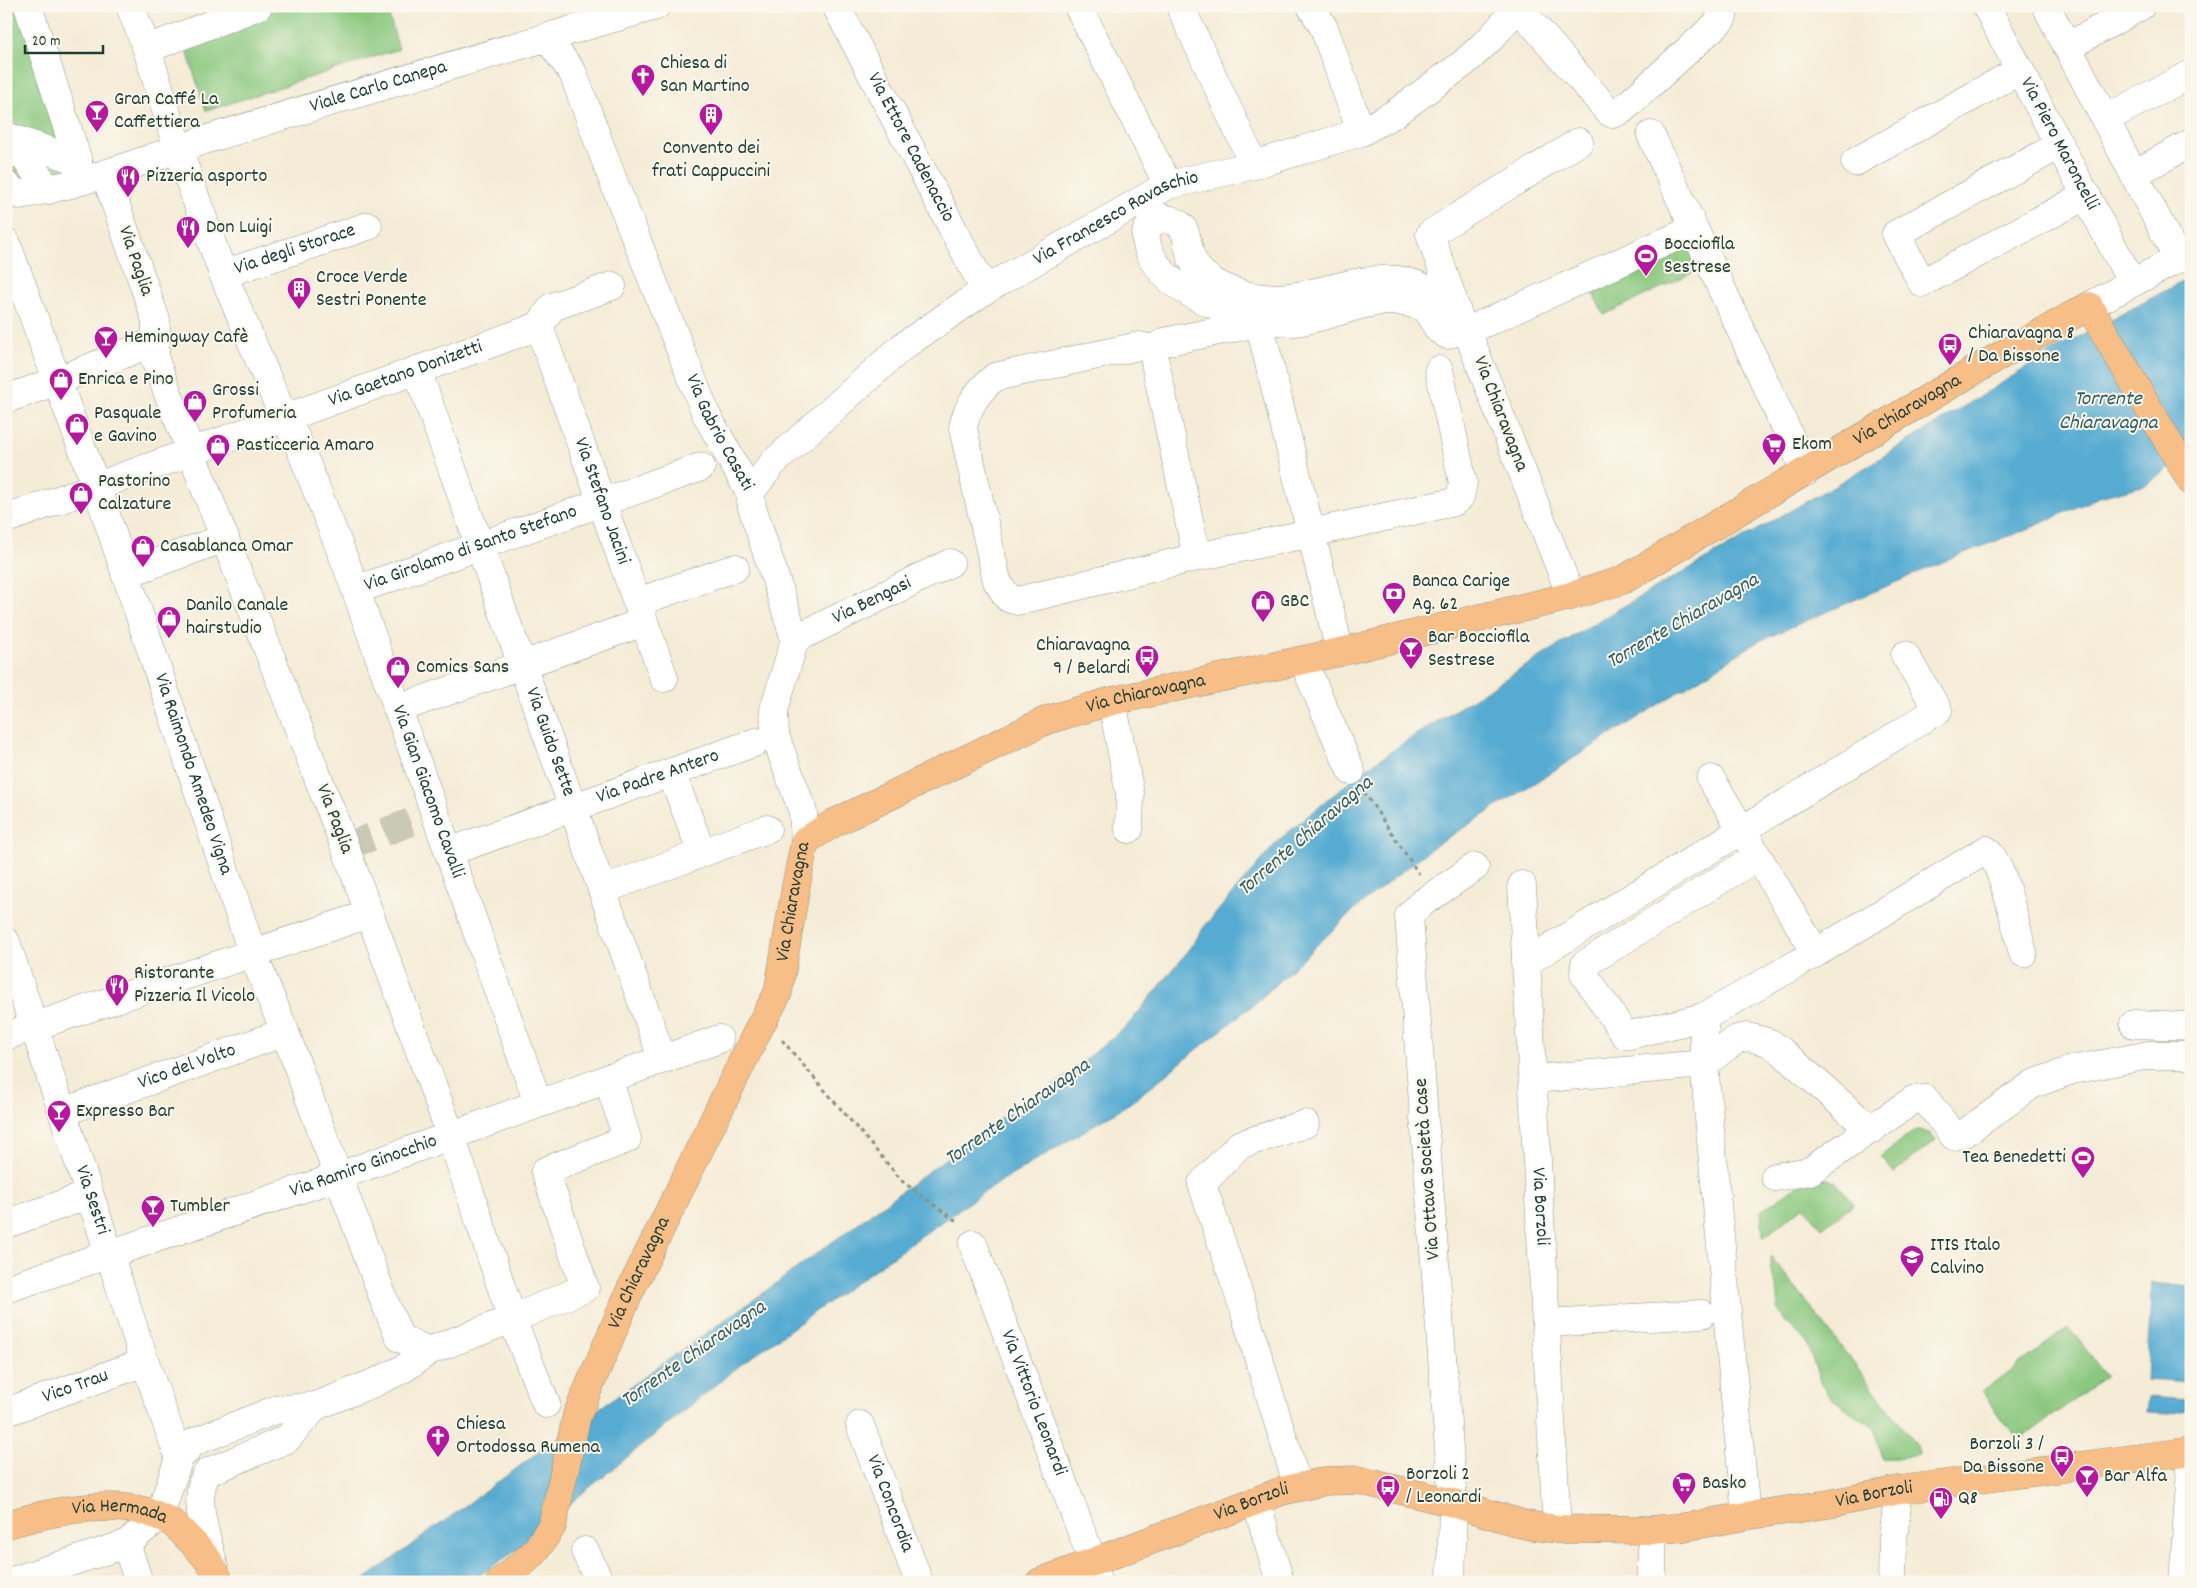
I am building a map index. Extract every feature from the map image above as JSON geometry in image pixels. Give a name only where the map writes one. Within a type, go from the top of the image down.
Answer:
[{"type":"main road","name":"Via Chiaravagna","points":[[500,1582],[534,1553],[552,1526],[577,1415],[629,1292],[778,993],[805,841],[834,823],[1047,720],[1112,701],[1303,661],[1571,596],[1623,580],[1989,362],[2093,313]]},
{"type":"main road","points":[[2093,313],[2189,476]]},
{"type":"main road","name":"Via Borzoli","points":[[1040,1582],[1095,1572],[1256,1501],[1282,1491],[1326,1482],[1358,1480],[1453,1503],[1526,1525],[1558,1529],[1652,1530],[1685,1528],[1900,1490],[2191,1451]]},
{"type":"main road","name":"Via Hermada","points":[[6,1525],[71,1510],[101,1507],[128,1509],[159,1517],[172,1523],[182,1532],[217,1574]]},
{"type":"street","points":[[6,136],[78,161],[28,6]]},
{"type":"street","name":"Via Gian Giacomo Cavalli","points":[[130,6],[147,49],[178,149],[223,274],[284,418],[296,438],[356,590],[538,1104]]},
{"type":"street","points":[[147,49],[258,6]]},
{"type":"street","name":"Viale Carlo Canepa","points":[[6,185],[19,195],[50,190],[105,174],[178,149],[548,38],[608,13],[656,6]]},
{"type":"street","name":"Via Ettore Cadenaccio","points":[[836,6],[985,290]]},
{"type":"street","points":[[1078,6],[1168,186]]},
{"type":"street","points":[[1180,6],[1254,165]]},
{"type":"street","points":[[1311,6],[1324,28],[1362,132]]},
{"type":"street","points":[[1519,6],[1613,114],[1622,110],[1720,21],[1723,17],[1722,11],[1718,6]]},
{"type":"street","name":"Via Francesco Ravaschio","points":[[750,493],[758,480],[773,463],[902,347],[985,290],[1168,186],[1254,165],[1362,132],[1394,114],[1457,68],[1490,39],[1519,6]]},
{"type":"street","name":"Via Piero Maroncelli","points":[[1986,6],[2132,283]]},
{"type":"street","points":[[2046,6],[2134,174],[2184,256]]},
{"type":"street","points":[[2067,47],[2141,6]]},
{"type":"street","name":"Via Gabrio Casati","points":[[548,38],[573,73],[614,183],[706,414],[750,493],[752,507],[795,639]]},
{"type":"street","points":[[1855,162],[2020,70]]},
{"type":"street","points":[[2105,119],[2191,74]]},
{"type":"street","points":[[1651,135],[1806,472]]},
{"type":"street","name":"Via Chiaravagna","points":[[1571,596],[1465,330],[1430,234],[1579,142]]},
{"type":"street","points":[[2134,174],[2191,143]]},
{"type":"street","points":[[2060,145],[1896,234],[1922,283],[2087,195]]},
{"type":"street","points":[[6,149],[24,157],[50,190]]},
{"type":"street","name":"Via Paglia","points":[[105,174],[156,330],[156,360],[369,914],[450,1136],[492,1264],[546,1404]]},
{"type":"street","points":[[1258,321],[1203,300],[1173,282],[1154,262],[1149,252],[1145,240],[1147,230],[1152,222],[1163,218],[1176,220],[1186,232],[1193,262],[1202,274],[1237,292],[1256,297],[1279,298],[1379,279],[1404,281],[1429,290],[1444,301],[1465,330]]},
{"type":"street","name":"Via degli Storace","points":[[223,274],[368,226]]},
{"type":"street","points":[[1153,353],[1164,342],[1258,321],[1294,323],[1370,302],[1402,300],[1425,308],[1439,330],[1447,335],[1465,330],[1694,229]]},
{"type":"street","name":"Via Raimondo Amedeo Vigna","points":[[6,242],[96,487],[252,952],[285,1032],[385,1303],[400,1338]]},
{"type":"street","name":"Via Chiaravagna","points":[[2093,313],[2132,283],[2184,256]]},
{"type":"street","points":[[539,326],[552,307],[612,286]]},
{"type":"street","points":[[1258,321],[1340,652]]},
{"type":"street","name":"Via Gaetano Donizetti","points":[[96,487],[539,326]]},
{"type":"street","name":"Via Stefano Jacini","points":[[539,326],[664,678]]},
{"type":"street","points":[[6,398],[57,381],[156,330]]},
{"type":"street","points":[[1197,557],[1153,353],[1148,348],[1139,346],[995,378],[986,385],[968,406],[963,428],[997,580],[1008,598],[1017,601],[1197,557],[1454,502],[1460,497],[1463,483],[1439,370]]},
{"type":"street","name":"Via Guido Sette","points":[[416,370],[662,1058]]},
{"type":"street","name":"Via Girolamo di Santo Stefano","points":[[356,590],[701,467]]},
{"type":"street","points":[[6,519],[96,487]]},
{"type":"street","points":[[125,574],[225,538]]},
{"type":"street","name":"Via Bengasi","points":[[795,639],[950,563]]},
{"type":"street","points":[[397,709],[522,665],[736,568]]},
{"type":"street","points":[[795,639],[774,710],[775,735],[803,812],[805,841]]},
{"type":"street","points":[[1525,962],[1938,710],[1905,655]]},
{"type":"street","points":[[1303,661],[1351,771]]},
{"type":"street","points":[[1112,701],[1130,794],[1129,829]]},
{"type":"street","name":"Via Padre Antero","points":[[449,852],[756,742]]},
{"type":"street","points":[[672,772],[702,852]]},
{"type":"street","points":[[1711,779],[1816,953]]},
{"type":"street","points":[[602,890],[766,829]]},
{"type":"street","points":[[1757,857],[1585,964],[1584,974],[1625,1035],[1704,1018],[1986,850],[1994,855],[2023,953]]},
{"type":"street","name":"Via Ottava Società Case","points":[[1453,1503],[1409,916],[1422,903],[1474,867]]},
{"type":"street","name":"Via Borzoli","points":[[1522,885],[1558,1529]]},
{"type":"street","points":[[6,1036],[369,914]]},
{"type":"street","name":"Via Sestri","points":[[6,942],[89,1195],[179,1458]]},
{"type":"street","points":[[1704,1018],[1704,1064],[1746,1516]]},
{"type":"street","points":[[2134,1024],[2191,1026]]},
{"type":"street","name":"Vico del Volto","points":[[63,1112],[285,1032]]},
{"type":"street","points":[[1534,1079],[1704,1064],[1738,1039],[1748,1037],[1768,1042],[1780,1050],[1856,1117],[1873,1129]]},
{"type":"street","name":"Via Ramiro Ginocchio","points":[[6,1289],[338,1177],[662,1058],[719,1039]]},
{"type":"street","points":[[1774,1177],[1810,1171],[1913,1100],[1925,1099],[1954,1136],[1965,1134],[2033,1084],[2072,1070],[2149,1055],[2191,1055]]},
{"type":"street","points":[[138,1582],[126,1544],[159,1517],[179,1458],[194,1442],[275,1410],[316,1406],[376,1382],[430,1351],[585,1288],[544,1171],[627,1139],[608,1078]]},
{"type":"street","points":[[1298,1487],[1244,1307],[1202,1184],[1239,1145],[1304,1124]]},
{"type":"street","points":[[6,1224],[89,1195]]},
{"type":"street","name":"Via Vittorio Leonardi","points":[[968,1234],[1095,1572]]},
{"type":"street","points":[[1546,1323],[1702,1314]]},
{"type":"street","points":[[376,1382],[393,1358],[400,1338],[430,1351]]},
{"type":"street","name":"Vico Trau","points":[[6,1412],[145,1362]]},
{"type":"street","points":[[217,1574],[199,1502],[202,1480],[208,1472],[287,1439],[316,1406]]},
{"type":"street","name":"Via Concordia","points":[[860,1425],[919,1582]]},
{"type":"street","points":[[2183,1582],[2191,1469]]},
{"type":"street","points":[[1892,1582],[1893,1538],[1900,1490]]},
{"type":"street","points":[[1256,1501],[1280,1582]]},
{"type":"street","points":[[1452,1582],[1453,1503]]},
{"type":"street","points":[[1652,1530],[1652,1582]]},
{"type":"street","name":"Via Hermada","points":[[9,1582],[126,1544]]},
{"type":"street","points":[[585,1552],[600,1582]]},
{"type":"path","points":[[1351,771],[1424,882]]},
{"type":"path","points":[[764,1019],[903,1182],[968,1234]]},
{"type":"green space","points":[[6,6],[28,6],[63,168],[6,192]]},
{"type":"green space","points":[[285,6],[386,6],[399,49],[206,111],[186,48]]},
{"type":"green space","name":"Bocciofila Sestrese","points":[[1689,240],[1702,268],[1604,315],[1589,286]]},
{"type":"green space","points":[[1920,1130],[1931,1134],[1936,1140],[1894,1173],[1881,1156],[1914,1131]]},
{"type":"green space","points":[[1822,1178],[1835,1181],[1854,1204],[1822,1228],[1804,1206],[1763,1238],[1761,1211],[1798,1185]]},
{"type":"green space","points":[[1770,1255],[1916,1444],[1918,1455],[1882,1460],[1874,1427],[1831,1398],[1820,1381],[1806,1341],[1786,1322],[1778,1310],[1776,1286],[1770,1269]]},
{"type":"green space","points":[[2069,1327],[2106,1376],[2019,1441],[1982,1392]]},
{"type":"water","name":"Torrente Chiaravagna","points":[[2191,277],[2191,454],[2146,485],[2099,497],[2033,527],[1959,555],[1759,641],[1433,847],[1355,909],[1258,1001],[1130,1103],[979,1195],[743,1363],[573,1501],[524,1545],[470,1582],[361,1582],[587,1417],[766,1291],[1009,1112],[1019,1114],[1128,1025],[1190,949],[1204,927],[1280,839],[1363,771],[1420,732],[1598,621],[1858,472],[2060,347]]},
{"type":"water","points":[[2152,1282],[2191,1286],[2191,1382],[2146,1379]]},
{"type":"water","points":[[2149,1397],[2186,1400],[2186,1409],[2169,1413],[2147,1412]]},
{"type":"tunnel","points":[[345,847],[435,813]]},
{"type":"place","name":"Chiesa di San Martino","points":[[643,97]]},
{"type":"place","name":"Gran Caffé La Caffettiera","points":[[97,133]]},
{"type":"place","name":"Convento dei frati Cappuccini","points":[[711,136]]},
{"type":"place","name":"Pizzeria asporto","points":[[128,198]]},
{"type":"place","name":"Don Luigi","points":[[188,249]]},
{"type":"place","name":"Bocciofila Sestrese","points":[[1646,277]]},
{"type":"place","name":"Croce Verde Sestri Ponente","points":[[299,310]]},
{"type":"place","name":"Hemingway Cafè","points":[[106,359]]},
{"type":"place","name":"Chiaravagna 8 / Da Bissone","points":[[1950,366]]},
{"type":"place","name":"Enrica e Pino","points":[[61,401]]},
{"type":"place","name":"Grossi Profumeria","points":[[195,423]]},
{"type":"place","name":"Pasquale e Gavino","points":[[77,446]]},
{"type":"place","name":"Ekom","points":[[1774,466]]},
{"type":"place","name":"Pasticceria Amaro","points":[[218,467]]},
{"type":"place","name":"Pastorino Calzature","points":[[81,515]]},
{"type":"place","name":"Casablanca Omar","points":[[143,568]]},
{"type":"place","name":"Banca Carige Ag. 62","points":[[1394,615]]},
{"type":"place","name":"GBC","points":[[1263,623]]},
{"type":"place","name":"Danilo Canale hairstudio","points":[[169,639]]},
{"type":"place","name":"Bar Bocciofila Sestrese","points":[[1411,670]]},
{"type":"place","name":"Chiaravagna 9 / Belardi","points":[[1147,678]]},
{"type":"place","name":"Comics Sans","points":[[398,689]]},
{"type":"place","name":"Ristorante Pizzeria Il Vicolo","points":[[117,1007]]},
{"type":"place","name":"Expresso Bar","points":[[59,1133]]},
{"type":"place","name":"Tea Benedetti","points":[[2083,1179]]},
{"type":"place","name":"Tumbler","points":[[153,1228]]},
{"type":"place","name":"ITIS Italo Calvino","points":[[1912,1278]]},
{"type":"place","name":"Chiesa Ortodossa Rumena","points":[[438,1458]]},
{"type":"place","name":"Borzoli 3 / Da Bissone","points":[[2062,1478]]},
{"type":"place","name":"Bar Alfa","points":[[2087,1498]]},
{"type":"place","name":"Basko","points":[[1684,1505]]},
{"type":"place","name":"Borzoli 2 / Leonardi","points":[[1388,1508]]},
{"type":"place","name":"Q8","points":[[1941,1520]]}]
